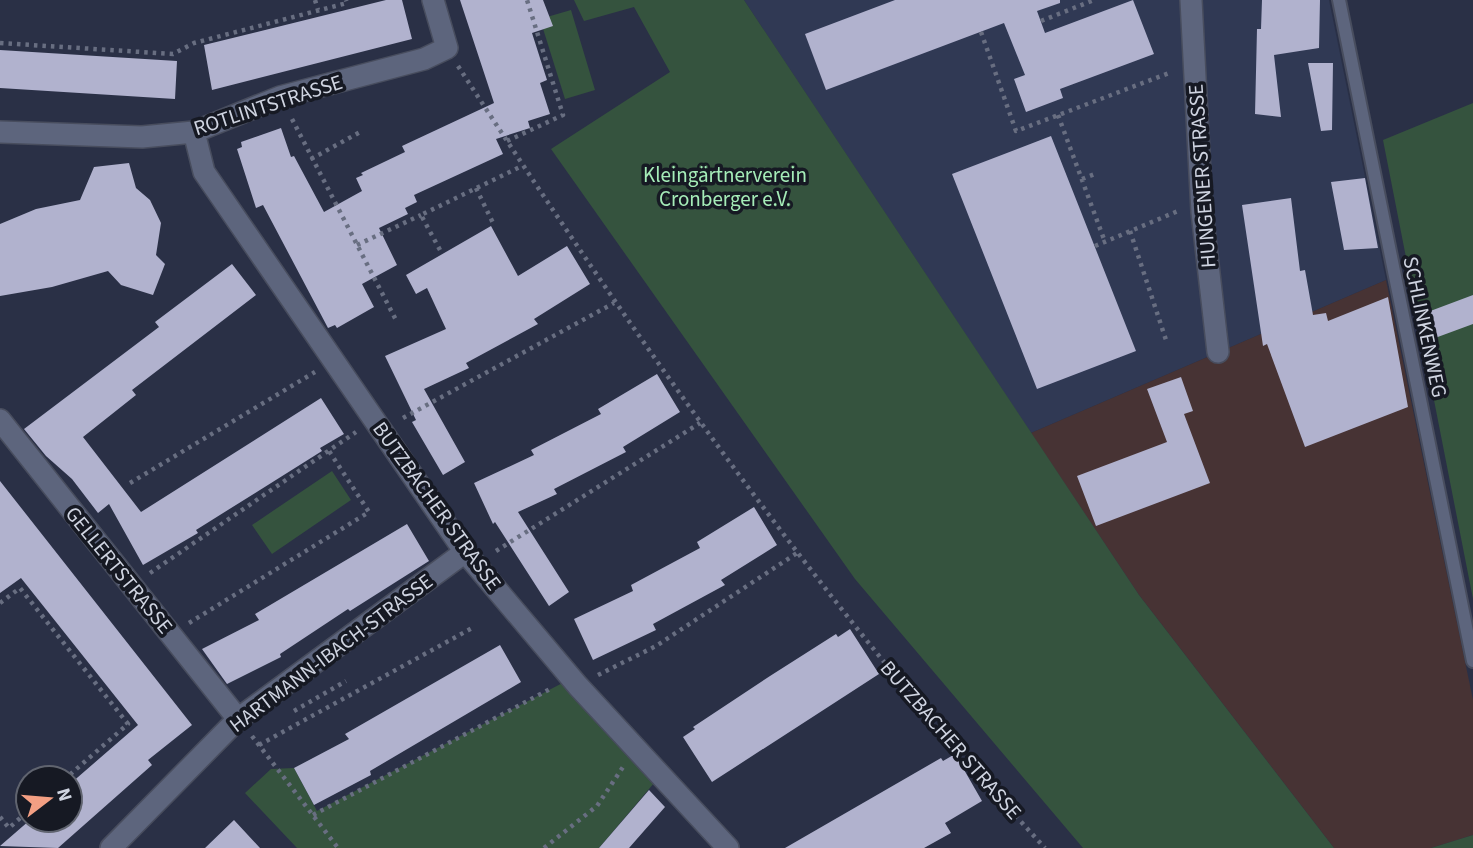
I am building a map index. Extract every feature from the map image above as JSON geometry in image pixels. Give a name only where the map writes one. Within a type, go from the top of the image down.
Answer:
[{"type":"street","points":[[433,0],[447,48]]},
{"type":"street","name":"HUNGENER STRASSE","points":[[1191,0],[1202,212],[1218,352]]},
{"type":"street","name":"ROTLINTSTRASSE","points":[[0,132],[142,137],[194,132],[281,97],[424,59],[447,48]]},
{"type":"street","name":"BUTZBACHER STRASSE","points":[[194,132],[204,172],[470,558],[575,682],[728,848]]},
{"type":"street","name":"GELLERTSTRASSE","points":[[0,420],[238,719]]},
{"type":"street","name":"HARTMANN-IBACH-STRASSE","points":[[111,848],[238,719],[470,558]]},
{"type":"lane","name":"SCHLINKENWEG","points":[[1339,0],[1473,661]]},
{"type":"path","points":[[315,0],[318,10]]},
{"type":"path","points":[[0,43],[173,54],[194,43],[347,2],[346,0]]},
{"type":"path","points":[[507,141],[563,115],[527,0]]},
{"type":"path","points":[[1041,21],[1094,0]]},
{"type":"path","points":[[981,32],[1016,131],[1178,72]]},
{"type":"path","points":[[313,815],[575,682],[656,646],[797,553],[614,303],[447,48]]},
{"type":"path","points":[[281,97],[397,322]]},
{"type":"path","points":[[1058,115],[1105,242]]},
{"type":"path","points":[[312,159],[362,131]]},
{"type":"path","points":[[357,246],[522,166]]},
{"type":"path","points":[[1082,179],[1095,174]]},
{"type":"path","points":[[475,188],[493,223]]},
{"type":"path","points":[[1094,246],[1187,208]]},
{"type":"path","points":[[421,215],[440,250]]},
{"type":"path","points":[[1130,231],[1167,343]]},
{"type":"path","points":[[132,586],[329,451],[614,303]]},
{"type":"path","points":[[130,484],[315,372]]},
{"type":"path","points":[[470,558],[700,423]]},
{"type":"path","points":[[171,635],[369,512],[329,451]]},
{"type":"path","name":"BUTZBACHER STRASSE","points":[[797,553],[890,670],[1045,848]]},
{"type":"path","points":[[0,603],[20,588],[128,724],[82,764]]},
{"type":"path","points":[[259,745],[474,627]]},
{"type":"path","points":[[238,719],[338,848]]},
{"type":"path","points":[[544,848],[597,806],[634,748]]},
{"type":"path","points":[[0,817],[8,829],[14,824]]},
{"type":"shaded area","points":[[744,0],[1329,0],[1386,280],[1031,433]]},
{"type":"shaded area","points":[[1386,280],[1473,700],[1473,835],[1431,848],[1334,848],[1139,595],[1031,433]]},
{"type":"green space","name":"Kleingärtnerverein Cronberger e.V.","points":[[574,0],[744,0],[1139,595],[1334,848],[1083,848],[855,579],[551,149],[670,72],[634,7],[584,21]]},
{"type":"green space","points":[[571,10],[595,90],[565,99],[540,19]]},
{"type":"green space","points":[[1473,103],[1473,599],[1383,140]]},
{"type":"green space","points":[[332,471],[351,500],[272,554],[252,525]]},
{"type":"green space","points":[[572,678],[660,776],[599,848],[297,848],[245,793],[271,769],[294,768],[317,811]]},
{"type":"green space","points":[[1473,835],[1473,848],[1431,848]]},
{"type":"building","points":[[386,0],[402,0],[412,39],[212,90],[204,45]]},
{"type":"building","points":[[460,0],[543,0],[553,26],[532,33],[547,80],[540,83],[550,114],[528,121],[530,128],[496,139],[503,154],[414,195],[417,202],[405,208],[408,214],[379,228],[397,265],[362,284],[374,307],[337,328],[335,325],[328,328],[263,205],[256,208],[237,149],[242,147],[241,142],[281,128],[291,157],[294,156],[324,212],[362,191],[356,178],[405,152],[402,146],[494,103]]},
{"type":"building","points":[[895,0],[1060,0],[1060,3],[1037,11],[1045,33],[1133,0],[1154,54],[1060,89],[1063,98],[1026,112],[1014,79],[1025,75],[1004,23],[826,90],[805,34]]},
{"type":"building","points":[[1262,0],[1320,0],[1319,48],[1274,55],[1281,117],[1255,114],[1257,29],[1261,29]]},
{"type":"building","points":[[0,50],[177,61],[175,99],[0,88]]},
{"type":"building","points":[[1308,63],[1333,63],[1332,130],[1321,131]]},
{"type":"building","points":[[1051,136],[1136,351],[1037,389],[952,174]]},
{"type":"building","points":[[129,163],[136,188],[150,200],[161,223],[156,255],[165,264],[153,295],[121,285],[108,271],[52,287],[0,296],[0,224],[36,209],[80,200],[94,167]]},
{"type":"building","points":[[1365,178],[1378,248],[1344,250],[1331,182]]},
{"type":"building","points":[[1291,198],[1300,271],[1305,270],[1313,315],[1326,313],[1328,321],[1388,297],[1408,407],[1305,447],[1267,344],[1263,346],[1242,205]]},
{"type":"building","points":[[491,226],[518,276],[567,246],[590,284],[534,319],[538,324],[466,363],[469,368],[424,389],[465,462],[443,475],[412,422],[416,420],[385,356],[446,329],[427,288],[416,294],[406,275]]},
{"type":"building","points":[[232,264],[256,295],[132,390],[136,395],[83,437],[141,512],[321,398],[344,434],[320,448],[322,451],[196,530],[198,533],[143,565],[109,504],[98,513],[72,479],[46,456],[24,429],[159,327],[155,322]]},
{"type":"building","points":[[1473,295],[1473,324],[1435,338],[1425,313]]},
{"type":"building","points":[[657,374],[680,412],[623,447],[626,452],[554,489],[557,494],[518,512],[569,592],[549,606],[495,522],[493,524],[474,483],[534,455],[531,450],[601,414],[598,409]]},
{"type":"building","points":[[1181,377],[1193,411],[1184,414],[1210,483],[1096,526],[1077,476],[1167,442],[1147,389]]},
{"type":"building","points":[[0,481],[192,725],[148,760],[152,765],[84,825],[84,772],[138,725],[21,578],[0,593]]},
{"type":"building","points":[[754,507],[777,545],[721,580],[725,585],[653,624],[656,630],[593,660],[574,619],[633,591],[631,585],[700,548],[697,542]]},
{"type":"building","points":[[407,524],[429,561],[350,611],[348,609],[280,654],[281,657],[227,684],[202,649],[259,620],[255,614]]},
{"type":"building","points":[[850,629],[879,674],[712,782],[683,737],[695,729],[693,727],[770,676],[836,634],[838,637]]},
{"type":"building","points":[[500,645],[521,682],[370,771],[371,775],[314,805],[294,768],[349,739],[345,734]]},
{"type":"building","points":[[955,754],[982,801],[945,823],[951,833],[924,848],[785,848],[941,758],[943,761]]},
{"type":"building","points":[[649,790],[665,807],[629,848],[599,848]]},
{"type":"building","points":[[234,820],[260,848],[205,848]]},
{"type":"building","points":[[14,834],[74,834],[58,848],[0,846]]}]
